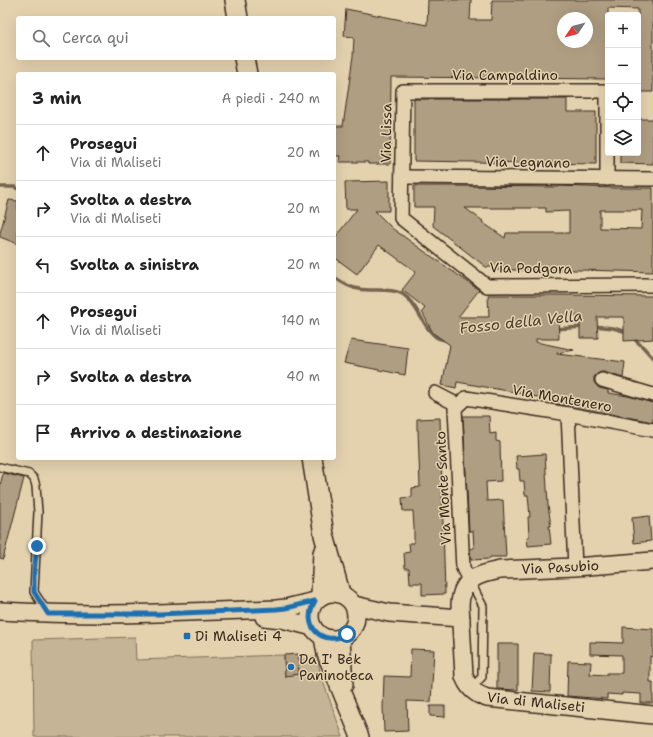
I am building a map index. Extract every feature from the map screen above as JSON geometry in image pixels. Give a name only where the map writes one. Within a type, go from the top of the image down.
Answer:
[{"type":"main road","points":[[235,0],[238,16]]},
{"type":"main road","points":[[244,60],[247,72]]},
{"type":"main road","points":[[312,460],[324,535],[347,599]]},
{"type":"main road","points":[[318,598],[324,535]]},
{"type":"street","name":"Via Campaldino","points":[[403,90],[607,91],[607,179]]},
{"type":"street","name":"Via Lissa","points":[[402,177],[403,90]]},
{"type":"street","name":"Via Legnano","points":[[402,177],[653,179]]},
{"type":"street","name":"Via Podgora","points":[[402,177],[401,218],[487,286],[653,285]]},
{"type":"street","points":[[602,380],[653,395]]},
{"type":"street","name":"Via Montenero","points":[[435,393],[462,402],[568,414],[653,430]]},
{"type":"street","name":"Via Monte Santo","points":[[462,402],[455,408],[463,568],[469,580]]},
{"type":"street","points":[[568,414],[575,567]]},
{"type":"street","name":"Via Pasubio","points":[[469,580],[489,572],[500,570],[575,567],[653,560]]},
{"type":"street","name":"Via di Maliseti","points":[[469,580],[460,597],[464,676],[466,682],[478,695],[487,698],[653,715]]},
{"type":"street","points":[[0,620],[29,622],[118,623],[264,617],[274,618],[288,614],[327,593],[333,592],[347,599],[388,613],[461,618]]},
{"type":"street","points":[[318,598],[311,607],[310,621],[318,632],[360,737]]},
{"type":"street","points":[[0,611],[48,614],[288,614],[329,639],[335,639],[341,638],[347,634],[355,623],[356,611],[347,599]]},
{"type":"street","points":[[355,623],[388,613]]},
{"type":"street","points":[[341,638],[346,705]]},
{"type":"lane","points":[[0,467],[29,474],[34,479],[38,512],[34,592],[48,614]]},
{"type":"lane","points":[[469,580],[484,606],[482,677],[471,688]]},
{"type":"shaded area","points":[[135,637],[136,660],[284,655],[285,676],[299,674],[298,660],[318,657],[320,673],[343,737],[34,737],[33,640]]},
{"type":"building","points":[[428,0],[471,0],[470,20],[491,20],[492,0],[653,0],[653,92],[641,92],[641,12],[638,12],[638,9],[608,8],[608,12],[605,12],[605,79],[391,77],[390,164],[339,162],[340,156],[336,156],[336,126],[343,126],[353,56],[354,37],[344,36],[346,9],[427,25]]},
{"type":"building","points":[[414,99],[567,99],[567,112],[596,112],[596,164],[414,161]]},
{"type":"building","points":[[641,119],[653,119],[653,164],[620,163],[620,156],[641,156]]},
{"type":"building","points":[[389,181],[389,211],[375,211],[393,229],[479,290],[458,317],[489,317],[488,295],[653,296],[653,339],[624,341],[624,317],[597,317],[598,338],[580,338],[580,316],[558,316],[559,339],[536,339],[536,342],[574,350],[557,354],[625,362],[623,378],[601,372],[594,377],[594,382],[599,388],[608,390],[608,393],[628,396],[653,403],[653,422],[552,403],[552,400],[457,382],[456,388],[442,385],[450,345],[433,333],[422,312],[425,308],[402,290],[416,272],[379,245],[357,274],[336,258],[336,236],[357,209],[346,209],[345,182]]},
{"type":"building","points":[[414,186],[559,186],[653,188],[653,272],[493,270],[493,267],[486,267],[433,226],[434,207],[414,207]],"holes":[[[465,208],[546,208],[546,212],[569,211],[569,233],[506,233],[505,238]],[[600,210],[642,210],[641,229],[600,228]]]},
{"type":"building","points":[[9,200],[16,201],[16,243],[0,237]]},
{"type":"building","points":[[351,340],[408,348],[405,375],[344,363]]},
{"type":"building","points":[[463,416],[489,416],[490,434],[496,433],[496,441],[500,442],[501,481],[486,482],[487,501],[503,500],[506,557],[490,557],[490,559],[471,560],[470,549],[474,548],[473,531],[469,531]]},
{"type":"building","points":[[440,418],[445,594],[422,595],[422,583],[410,583],[409,568],[405,568],[404,553],[410,552],[409,543],[414,543],[414,528],[413,511],[403,511],[402,498],[412,497],[412,488],[420,487],[417,419]]},
{"type":"building","points":[[545,454],[551,544],[528,546],[528,517],[530,517],[528,495],[525,495],[524,481],[520,481],[516,456]]},
{"type":"building","points":[[3,473],[24,478],[3,559],[0,558],[0,486]]},
{"type":"building","points":[[649,516],[651,541],[634,543],[632,518]]},
{"type":"building","points":[[623,627],[653,629],[653,657],[650,656],[650,682],[653,682],[653,703],[641,703],[641,694],[607,694],[607,699],[567,696],[568,661],[591,662],[590,674],[607,675],[607,673],[622,673],[622,655],[590,654],[590,642],[623,643]]},
{"type":"building","points":[[497,644],[518,644],[518,690],[497,689]]},
{"type":"building","points":[[411,649],[434,650],[431,702],[407,701],[408,731],[384,732],[384,676],[410,677]]},
{"type":"building","points":[[534,653],[551,654],[550,692],[532,691]]},
{"type":"building","name":"Da I' Bek Paninoteca","points":[[298,654],[299,674],[285,676],[284,655]]},
{"type":"building","points":[[430,706],[445,706],[445,717],[430,716]]},
{"type":"waterway","name":"Fosso della Vella","points":[[0,187],[16,188]]},
{"type":"waterway","name":"Fosso della Vella","points":[[336,278],[352,287],[364,290],[388,290],[404,295],[413,305],[431,333],[437,338],[445,340]]},
{"type":"waterway","name":"Fosso della Vella","points":[[594,326],[613,328],[627,332]]},
{"type":"waterway","name":"Fosso della Vella","points":[[554,329],[584,327]]},
{"type":"waterway","name":"Fosso della Vella","points":[[633,338],[653,358]]},
{"type":"place","name":"Di Maliseti 4","points":[[187,636]]},
{"type":"place","name":"Da I' Bek Paninoteca","points":[[291,667]]},
{"type":"route","points":[[37,546],[34,573],[34,592],[48,614],[158,614],[276,609],[297,606],[315,601],[311,607],[310,621],[317,633],[329,639],[341,638],[347,634]]}]
